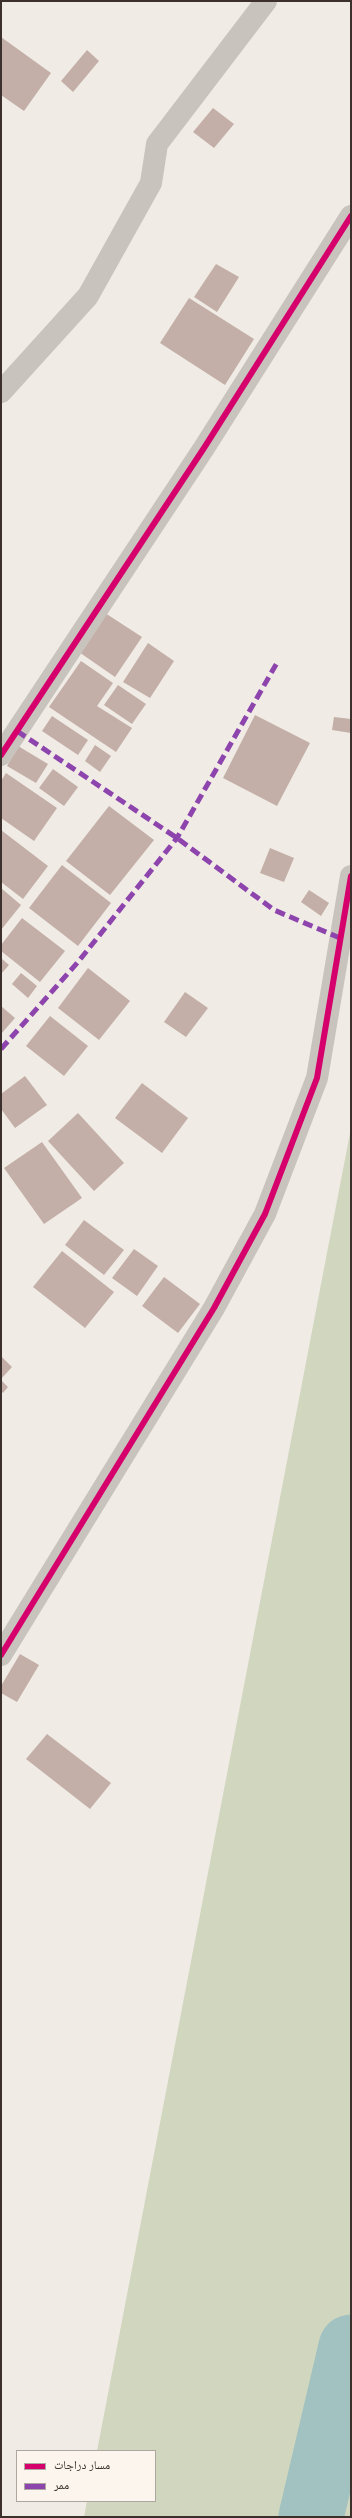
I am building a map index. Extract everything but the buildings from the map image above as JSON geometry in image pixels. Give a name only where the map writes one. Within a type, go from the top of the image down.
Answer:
[{"type":"street","points":[[1,392],[88,296],[151,183],[157,144],[266,1]]},
{"type":"street","points":[[1,755],[204,448],[351,216]]},
{"type":"street","points":[[1,1655],[214,1308],[265,1214],[317,1078],[351,876]]},
{"type":"green space","points":[[351,1128],[351,2517],[84,2517],[87,2502],[156,2502],[156,2450],[97,2450]]},
{"type":"waterway","points":[[311,2517],[351,2347]]},
{"type":"marked path","points":[[1,1049],[78,962],[177,838],[278,661]]},
{"type":"marked path","points":[[17,731],[177,838],[274,910],[340,938]]},
{"type":"cycle path","points":[[1,755],[204,448],[351,216]]},
{"type":"cycle path","points":[[1,1655],[214,1308],[265,1214],[317,1078],[351,876]]}]
